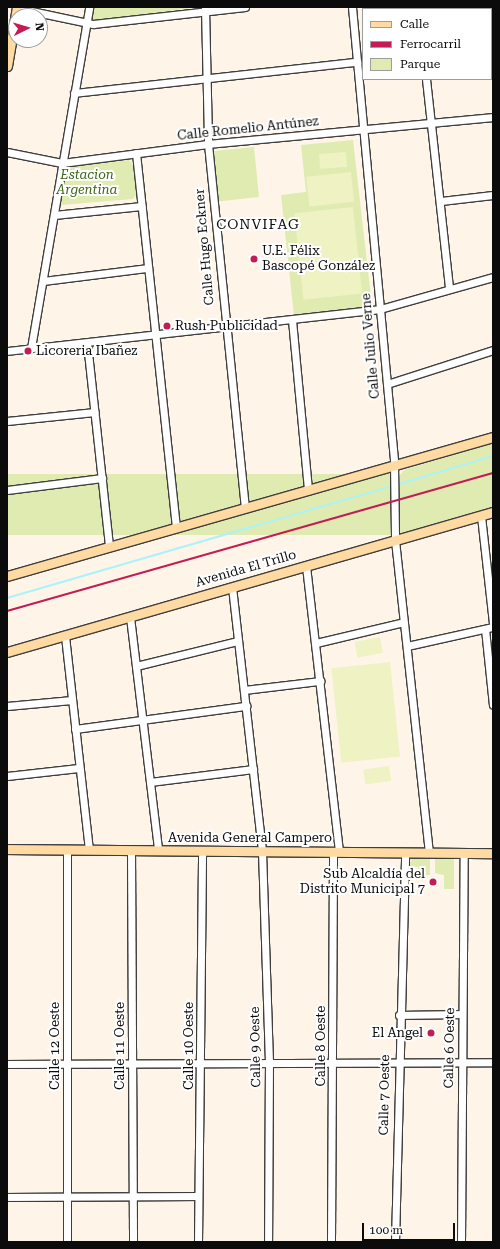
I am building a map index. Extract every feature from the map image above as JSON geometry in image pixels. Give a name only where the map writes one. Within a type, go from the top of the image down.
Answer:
[{"type":"main road","points":[[7,66],[10,48]]},
{"type":"main road","points":[[7,576],[493,437]]},
{"type":"main road","name":"Avenida El Trillo","points":[[7,652],[493,512]]},
{"type":"main road","name":"Avenida General Campero","points":[[7,849],[131,851],[262,850],[404,853],[429,852],[464,854],[493,853]]},
{"type":"street","points":[[31,348],[89,7]]},
{"type":"street","points":[[48,14],[86,22],[205,9],[245,7]]},
{"type":"street","name":"Calle Julio Verne","points":[[352,7],[394,466],[395,540],[429,852]]},
{"type":"street","name":"Calle Hugo Eckner","points":[[205,9],[208,144],[225,327],[245,508]]},
{"type":"street","points":[[74,93],[206,76],[357,62]]},
{"type":"street","points":[[426,80],[450,289]]},
{"type":"street","name":"Calle Romelio Antúnez","points":[[7,152],[62,163],[208,144],[493,117]]},
{"type":"street","points":[[136,153],[176,527]]},
{"type":"street","points":[[441,201],[493,195]]},
{"type":"street","points":[[54,215],[142,206]]},
{"type":"street","points":[[43,281],[148,268]]},
{"type":"street","points":[[7,351],[380,309],[493,276]]},
{"type":"street","points":[[292,320],[308,490]]},
{"type":"street","points":[[87,343],[109,547]]},
{"type":"street","points":[[387,384],[493,350]]},
{"type":"street","points":[[7,422],[95,412]]},
{"type":"street","points":[[7,490],[102,478]]},
{"type":"street","points":[[481,516],[493,623]]},
{"type":"street","name":"Calle 8 Oeste","points":[[306,566],[320,680],[336,851],[334,1061],[330,1242]]},
{"type":"street","name":"Calle 9 Oeste","points":[[232,587],[262,850],[269,1061],[268,1242]]},
{"type":"street","points":[[130,617],[158,850]]},
{"type":"street","points":[[316,643],[404,622]]},
{"type":"street","points":[[407,646],[493,627]]},
{"type":"street","points":[[485,629],[493,705]]},
{"type":"street","points":[[65,636],[88,850]]},
{"type":"street","points":[[136,666],[238,641]]},
{"type":"street","points":[[244,690],[320,680]]},
{"type":"street","points":[[7,706],[72,700]]},
{"type":"street","points":[[75,729],[246,706]]},
{"type":"street","points":[[7,776],[80,768]]},
{"type":"street","points":[[150,782],[253,769]]},
{"type":"street","name":"Calle 12 Oeste","points":[[67,850],[67,1242]]},
{"type":"street","name":"Calle 11 Oeste","points":[[131,851],[133,1242]]},
{"type":"street","name":"Calle 10 Oeste","points":[[198,1242],[202,851]]},
{"type":"street","name":"Calle 7 Oeste","points":[[395,1242],[397,1062],[404,853]]},
{"type":"street","name":"Calle 6 Oeste","points":[[462,1242],[461,1062],[464,854]]},
{"type":"street","points":[[399,1015],[462,1014]]},
{"type":"street","points":[[7,1064],[132,1065],[201,1061],[493,1062]]},
{"type":"street","points":[[7,1197],[198,1196]]},
{"type":"green space","points":[[92,7],[199,7],[91,21]]},
{"type":"green space","points":[[353,140],[372,306],[294,316],[281,195],[306,192],[301,145]]},
{"type":"green space","points":[[254,147],[259,197],[214,202],[210,155],[214,151]]},
{"type":"green space","points":[[346,152],[347,167],[320,169],[319,154]]},
{"type":"green space","name":"Estacion Argentina","points":[[129,160],[134,166],[137,193],[133,199],[61,205],[64,173],[69,165]]},
{"type":"green space","points":[[351,172],[354,202],[309,207],[306,177]]},
{"type":"green space","points":[[353,207],[362,294],[303,300],[294,213]]},
{"type":"green space","points":[[493,443],[493,510],[400,536],[399,476],[404,470]]},
{"type":"green space","points":[[7,474],[391,474],[391,535],[7,535]]},
{"type":"green space","points":[[380,637],[383,653],[358,658],[354,642]]},
{"type":"green space","points":[[390,662],[400,756],[341,763],[331,668]]},
{"type":"green space","points":[[389,766],[391,781],[365,784],[363,770]]},
{"type":"green space","points":[[413,857],[430,857],[430,875],[418,875],[418,867],[408,867]]},
{"type":"green space","points":[[435,857],[454,858],[454,889],[444,889],[444,875],[435,873]]},
{"type":"waterway","points":[[396,485],[493,456]]},
{"type":"waterway","points":[[7,598],[392,486]]},
{"type":"railway","points":[[7,611],[493,473]]},
{"type":"place","name":"U.E. Félix Bascopé González","points":[[254,259]]},
{"type":"place","name":"Rush Publicidad","points":[[167,326]]},
{"type":"place","name":"Licoreria Ibañez","points":[[28,351]]},
{"type":"place","name":"Sub Alcaldía del Distrito Municipal 7","points":[[433,882]]},
{"type":"place","name":"El Angel","points":[[431,1033]]},
{"type":"district","name":"CONVIFAG","points":[[258,224]]}]
